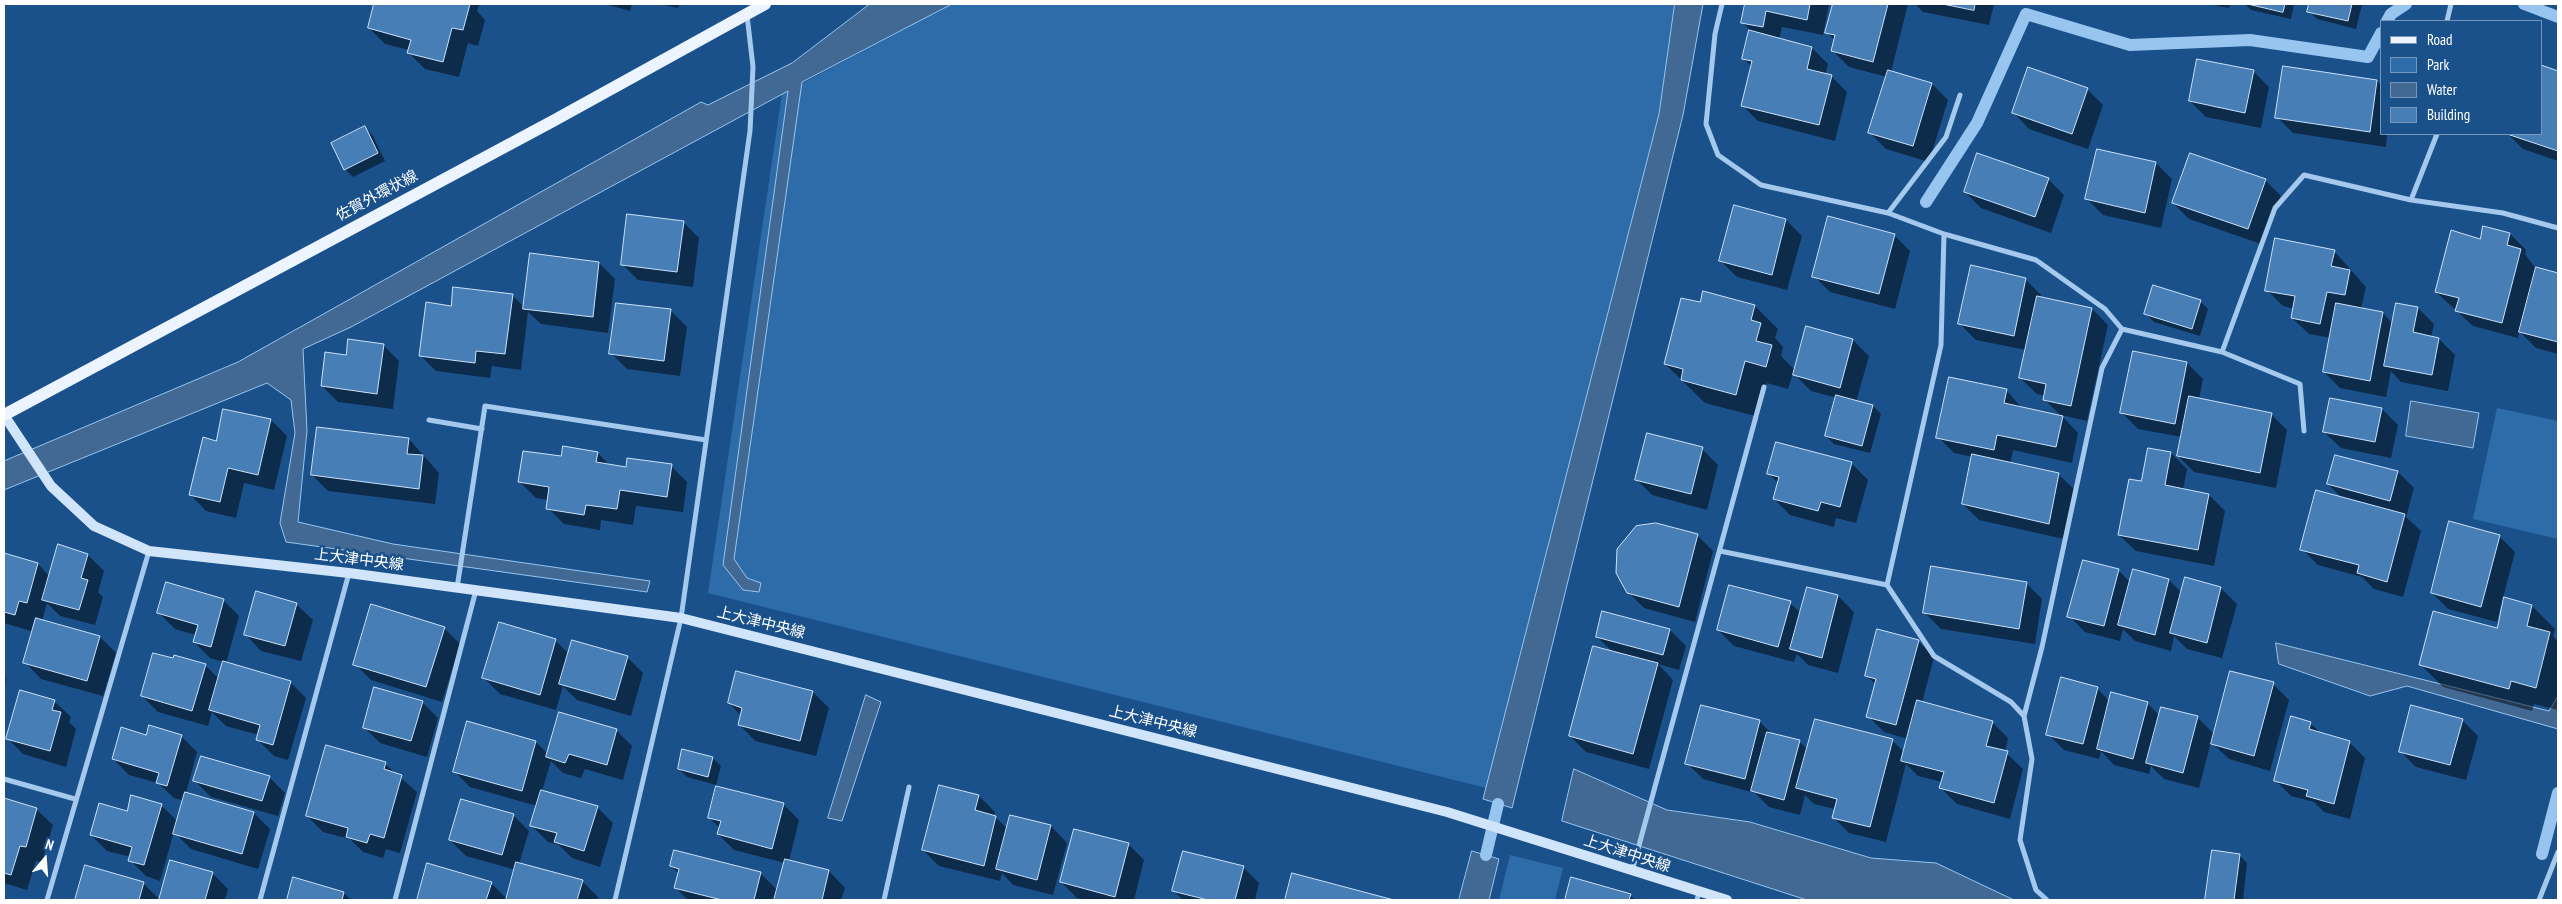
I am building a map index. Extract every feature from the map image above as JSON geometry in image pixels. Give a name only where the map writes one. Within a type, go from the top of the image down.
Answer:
[{"type":"main road","name":"佐賀外環状線","points":[[4,415],[765,4]]},
{"type":"street","points":[[1722,4],[1715,34],[1706,124],[1718,155],[1762,185],[1888,214],[1944,234],[2036,260],[2105,309],[2122,329],[2222,352],[2300,384],[2304,431]]},
{"type":"street","points":[[2447,20],[2451,4]]},
{"type":"street","points":[[615,900],[681,618],[750,131],[753,67],[746,15]]},
{"type":"street","points":[[1888,214],[1946,137],[1960,95]]},
{"type":"street","points":[[2411,200],[2437,135]]},
{"type":"street","points":[[2222,352],[2275,208],[2304,175],[2411,200],[2503,213],[2558,228]]},
{"type":"street","points":[[1887,585],[1941,345],[1944,234]]},
{"type":"street","points":[[2047,900],[2036,890],[2020,840],[2032,759],[2024,716],[2042,647],[2102,368],[2122,329]]},
{"type":"street","points":[[1632,871],[1764,387]]},
{"type":"street","points":[[457,588],[485,406],[706,440]]},
{"type":"street","name":"上大津中央線","points":[[4,415],[50,486],[94,526],[149,551],[349,573],[681,618],[1469,819],[1632,871],[1698,896],[1727,900]]},
{"type":"street","points":[[429,420],[482,429]]},
{"type":"street","points":[[1720,550],[1887,585],[1934,656],[2011,702],[2024,716]]},
{"type":"street","points":[[47,900],[149,551]]},
{"type":"street","points":[[260,900],[349,573]]},
{"type":"street","points":[[395,900],[476,590]]},
{"type":"street","points":[[4,779],[75,799]]},
{"type":"street","points":[[884,900],[909,788]]},
{"type":"street","points":[[2538,900],[2558,852]]},
{"type":"green space","points":[[952,4],[1675,4],[1659,114],[1486,788],[708,593],[782,94]]},
{"type":"green space","points":[[2497,408],[2558,421],[2558,539],[2473,519]]},
{"type":"green space","points":[[1510,855],[1563,868],[1555,900],[1499,900]]},
{"type":"water","points":[[870,4],[952,4],[802,82],[734,559],[747,578],[761,583],[759,592],[743,590],[723,565],[788,91],[351,327],[303,349],[307,431],[298,522],[393,544],[650,581],[647,592],[286,542],[280,523],[295,433],[291,400],[267,383],[4,490],[4,461],[238,362],[701,102],[708,105],[792,63]]},
{"type":"water","points":[[1675,4],[1703,4],[1683,115],[1512,808],[1483,799],[1659,114]]},
{"type":"water","points":[[2411,401],[2479,413],[2473,448],[2406,436]]},
{"type":"water","points":[[2276,643],[2549,711],[2558,696],[2558,729],[2407,686],[2370,696],[2279,664]]},
{"type":"water","points":[[866,695],[881,702],[842,821],[828,818]]},
{"type":"water","points":[[1574,769],[1667,810],[1750,822],[1871,858],[1936,863],[2014,900],[1807,900],[1562,821]]},
{"type":"water","points":[[1472,851],[1499,859],[1489,900],[1459,900]]},
{"type":"building","points":[[374,4],[470,4],[463,30],[452,28],[443,62],[407,53],[411,40],[368,28]]},
{"type":"building","points":[[1745,4],[1810,4],[1807,20],[1766,11],[1763,27],[1741,23]]},
{"type":"building","points":[[1833,4],[1888,4],[1873,62],[1831,51],[1835,35],[1825,33]]},
{"type":"building","points":[[1943,4],[1975,4],[1974,10]]},
{"type":"building","points":[[2248,4],[2285,4],[2283,12]]},
{"type":"building","points":[[2309,4],[2352,4],[2348,21],[2307,12]]},
{"type":"building","points":[[1749,30],[1812,47],[1807,69],[1832,75],[1819,125],[1741,106],[1752,61],[1742,59]]},
{"type":"building","points":[[2197,59],[2254,70],[2245,113],[2189,101]]},
{"type":"building","points":[[2542,65],[2558,71],[2558,151],[2510,135],[2542,135]]},
{"type":"building","points":[[2283,66],[2377,80],[2370,132],[2275,118]]},
{"type":"building","points":[[2028,67],[2088,88],[2072,134],[2012,113]]},
{"type":"building","points":[[1888,70],[1932,83],[1913,146],[1868,133]]},
{"type":"building","points":[[365,126],[378,153],[344,170],[331,143]]},
{"type":"building","points":[[2097,149],[2156,162],[2145,213],[2085,199]]},
{"type":"building","points":[[1977,153],[2049,178],[2035,217],[1964,192]]},
{"type":"building","points":[[2190,153],[2266,179],[2248,229],[2172,203]]},
{"type":"building","points":[[1734,205],[1786,219],[1772,275],[1719,261]]},
{"type":"building","points":[[627,214],[684,221],[677,272],[621,265]]},
{"type":"building","points":[[1828,216],[1895,234],[1879,294],[1812,277]]},
{"type":"building","points":[[2483,226],[2510,233],[2507,245],[2521,249],[2502,323],[2455,311],[2459,298],[2435,292],[2451,230],[2480,239]]},
{"type":"building","points":[[2275,238],[2335,250],[2331,266],[2350,270],[2345,295],[2327,292],[2320,324],[2291,318],[2295,296],[2265,291]]},
{"type":"building","points":[[530,253],[599,262],[593,317],[523,309]]},
{"type":"building","points":[[1971,265],[2026,278],[2014,336],[1958,324]]},
{"type":"building","points":[[2536,267],[2558,273],[2558,342],[2519,332]]},
{"type":"building","points":[[2153,285],[2201,300],[2192,329],[2144,314]]},
{"type":"building","points":[[453,287],[513,294],[505,354],[476,351],[475,363],[419,356],[426,302],[451,306]]},
{"type":"building","points":[[1703,291],[1755,305],[1751,320],[1761,323],[1756,341],[1772,345],[1766,367],[1745,361],[1736,395],[1681,380],[1683,369],[1664,364],[1681,298],[1700,302]]},
{"type":"building","points":[[2037,296],[2092,308],[2071,406],[2043,400],[2046,384],[2019,378]]},
{"type":"building","points":[[616,303],[671,309],[664,361],[609,354]]},
{"type":"building","points":[[2336,303],[2383,312],[2370,381],[2323,372]]},
{"type":"building","points":[[2396,303],[2418,307],[2413,332],[2439,338],[2432,375],[2384,366]]},
{"type":"building","points":[[1806,326],[1853,339],[1840,388],[1793,375]]},
{"type":"building","points":[[348,339],[384,344],[377,394],[321,386],[325,352],[346,355]]},
{"type":"building","points":[[2133,351],[2187,362],[2175,424],[2120,413]]},
{"type":"building","points":[[1949,377],[2007,389],[2004,403],[2063,416],[2056,447],[1997,435],[1994,450],[1936,438]]},
{"type":"building","points":[[1836,395],[1873,405],[1862,446],[1825,436]]},
{"type":"building","points":[[2189,396],[2272,413],[2260,473],[2177,456]]},
{"type":"building","points":[[2330,398],[2382,408],[2375,442],[2323,432]]},
{"type":"building","points":[[223,409],[271,419],[258,475],[228,468],[220,502],[189,495],[203,437],[216,441]]},
{"type":"building","points":[[317,427],[409,438],[407,454],[423,455],[419,489],[311,475]]},
{"type":"building","points":[[1647,433],[1703,447],[1691,494],[1635,480]]},
{"type":"building","points":[[1776,442],[1852,462],[1840,507],[1821,502],[1818,511],[1773,499],[1779,477],[1767,474]]},
{"type":"building","points":[[563,446],[598,452],[596,462],[626,467],[627,458],[672,464],[667,497],[620,490],[617,509],[586,505],[584,515],[546,509],[549,487],[518,482],[523,451],[561,456]]},
{"type":"building","points":[[2148,448],[2171,452],[2165,485],[2209,494],[2198,550],[2118,535],[2129,479],[2141,481]]},
{"type":"building","points":[[1972,454],[2059,473],[2049,524],[1962,504]]},
{"type":"building","points":[[2335,455],[2398,471],[2390,501],[2327,484]]},
{"type":"building","points":[[2316,490],[2405,514],[2387,582],[2357,573],[2359,565],[2300,550]]},
{"type":"building","points":[[2449,521],[2500,535],[2481,607],[2431,593]]},
{"type":"building","points":[[1656,523],[1698,534],[1679,607],[1627,593],[1616,573],[1617,549],[1636,526]]},
{"type":"building","points":[[58,544],[88,554],[81,578],[88,580],[79,610],[42,600]]},
{"type":"building","points":[[4,553],[38,563],[27,603],[19,601],[15,615],[4,612]]},
{"type":"building","points":[[2083,560],[2119,569],[2104,626],[2067,617]]},
{"type":"building","points":[[1931,566],[2027,582],[2019,629],[1923,613]]},
{"type":"building","points":[[2133,569],[2169,579],[2155,635],[2118,625]]},
{"type":"building","points":[[2185,577],[2221,587],[2207,643],[2170,633]]},
{"type":"building","points":[[166,582],[224,599],[211,647],[193,642],[198,625],[157,613]]},
{"type":"building","points":[[1729,585],[1791,601],[1778,647],[1717,630]]},
{"type":"building","points":[[1807,587],[1838,595],[1822,658],[1790,649]]},
{"type":"building","points":[[256,591],[297,603],[285,646],[244,635]]},
{"type":"building","points":[[2504,597],[2532,605],[2527,626],[2550,632],[2536,688],[2511,681],[2509,689],[2419,665],[2433,611],[2497,628]]},
{"type":"building","points":[[371,604],[445,627],[426,687],[353,665]]},
{"type":"building","points":[[1602,611],[1670,629],[1663,655],[1596,637]]},
{"type":"building","points":[[36,618],[100,636],[87,681],[23,663]]},
{"type":"building","points":[[499,622],[556,639],[540,695],[482,678]]},
{"type":"building","points":[[1877,629],[1919,640],[1896,725],[1866,717],[1876,679],[1865,676]]},
{"type":"building","points":[[572,640],[628,656],[615,700],[559,684]]},
{"type":"building","points":[[1593,646],[1658,663],[1633,754],[1569,736]]},
{"type":"building","points":[[153,653],[173,658],[174,655],[206,664],[192,711],[141,696]]},
{"type":"building","points":[[223,661],[291,681],[273,745],[256,740],[260,725],[209,710]]},
{"type":"building","points":[[736,671],[813,691],[800,741],[738,725],[742,708],[728,703]]},
{"type":"building","points":[[2230,671],[2274,682],[2254,756],[2211,744]]},
{"type":"building","points":[[2061,677],[2098,687],[2083,744],[2046,735]]},
{"type":"building","points":[[374,687],[423,701],[411,741],[363,728]]},
{"type":"building","points":[[20,690],[55,700],[52,710],[61,712],[50,751],[6,739]]},
{"type":"building","points":[[2111,692],[2148,702],[2133,759],[2097,749]]},
{"type":"building","points":[[1917,700],[1993,721],[1986,746],[2008,751],[1994,803],[1939,788],[1944,772],[1901,761]]},
{"type":"building","points":[[1701,705],[1760,720],[1745,779],[1685,764]]},
{"type":"building","points":[[2411,705],[2463,719],[2450,765],[2399,752]]},
{"type":"building","points":[[2161,707],[2198,716],[2183,773],[2146,763]]},
{"type":"building","points":[[559,712],[617,729],[607,765],[569,754],[565,763],[546,757]]},
{"type":"building","points":[[2291,716],[2311,722],[2309,729],[2350,741],[2334,804],[2306,796],[2308,790],[2274,781]]},
{"type":"building","points":[[1815,719],[1893,739],[1870,827],[1832,818],[1837,799],[1796,788]]},
{"type":"building","points":[[467,721],[536,741],[522,791],[453,772]]},
{"type":"building","points":[[149,725],[182,735],[167,786],[156,783],[159,773],[112,759],[121,727],[146,735]]},
{"type":"building","points":[[1767,732],[1800,740],[1784,800],[1751,791]]},
{"type":"building","points":[[326,745],[386,762],[384,769],[402,775],[384,838],[370,834],[367,843],[346,837],[348,828],[306,816]]},
{"type":"building","points":[[682,749],[713,757],[708,777],[678,769]]},
{"type":"building","points":[[201,756],[270,776],[262,801],[193,781]]},
{"type":"building","points":[[939,785],[979,795],[975,810],[996,816],[984,866],[922,850]]},
{"type":"building","points":[[716,786],[784,803],[772,849],[717,834],[721,821],[708,818]]},
{"type":"building","points":[[541,790],[598,806],[584,851],[554,842],[557,833],[530,826]]},
{"type":"building","points":[[185,792],[254,812],[242,854],[173,834]]},
{"type":"building","points":[[131,795],[162,804],[144,865],[128,861],[132,847],[90,835],[99,803],[127,811]]},
{"type":"building","points":[[4,798],[37,808],[26,847],[20,846],[11,875],[4,873]]},
{"type":"building","points":[[461,799],[514,814],[502,855],[449,840]]},
{"type":"building","points":[[1010,815],[1051,825],[1037,880],[996,869]]},
{"type":"building","points":[[1074,829],[1129,843],[1115,897],[1060,882]]},
{"type":"building","points":[[674,850],[761,872],[754,900],[722,900],[674,888],[679,869],[670,866]]},
{"type":"building","points":[[2212,850],[2240,854],[2234,900],[2205,900]]},
{"type":"building","points":[[1183,851],[1244,866],[1235,900],[1208,900],[1172,891]]},
{"type":"building","points":[[785,859],[829,870],[822,900],[774,900]]},
{"type":"building","points":[[170,860],[213,872],[205,900],[159,900]]},
{"type":"building","points":[[516,862],[583,880],[577,900],[506,900]]},
{"type":"building","points":[[427,863],[492,882],[486,900],[417,900]]},
{"type":"building","points":[[85,865],[144,882],[139,900],[75,900]]},
{"type":"building","points":[[1292,873],[1394,900],[1285,900]]},
{"type":"building","points":[[293,877],[344,892],[342,900],[287,900]]},
{"type":"building","points":[[1571,877],[1631,894],[1629,900],[1565,900]]},
{"type":"waterway","points":[[2388,20],[2391,14],[2406,4]]},
{"type":"waterway","points":[[2524,4],[2558,17]]},
{"type":"waterway","points":[[1926,202],[1977,123],[2026,14],[2130,45],[2250,40],[2368,57],[2380,35]]},
{"type":"waterway","points":[[2542,854],[2558,793]]},
{"type":"waterway","points":[[1486,855],[1498,804]]}]
